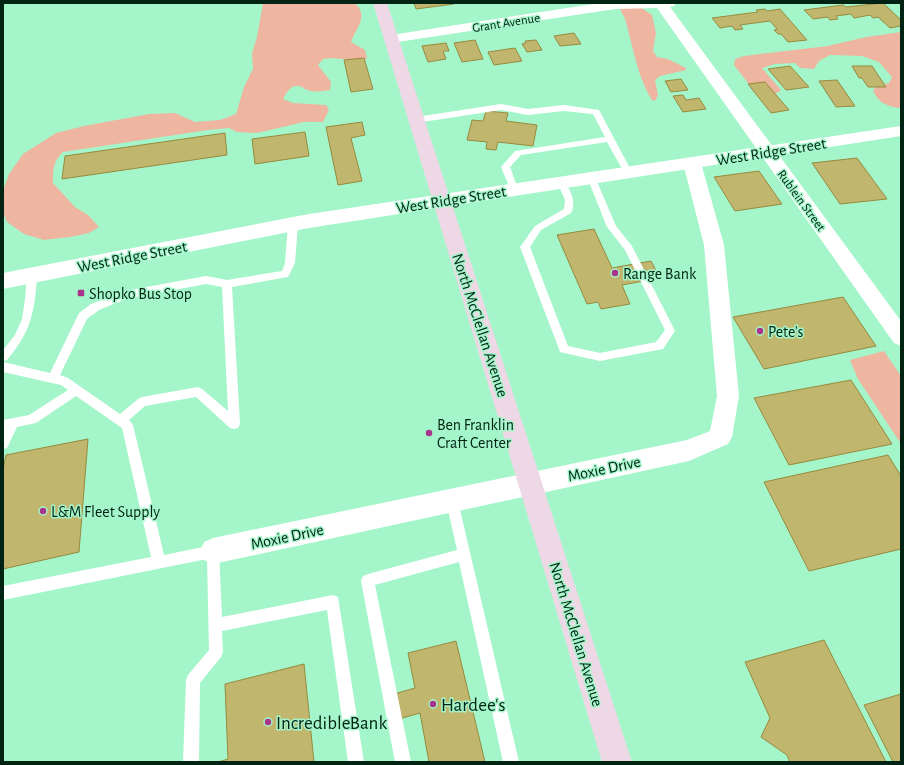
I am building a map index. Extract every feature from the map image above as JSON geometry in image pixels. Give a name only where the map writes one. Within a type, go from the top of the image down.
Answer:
[{"type":"main road","name":"North McClellan Avenue","points":[[380,3],[531,484],[616,762]]},
{"type":"street","name":"Grant Avenue","points":[[391,39],[615,5],[665,4]]},
{"type":"street","name":"Rublein Street","points":[[665,4],[767,152],[901,337]]},
{"type":"street","name":"West Ridge Street","points":[[3,281],[293,224],[591,177],[901,131]]},
{"type":"street","name":"Moxie Drive","points":[[213,551],[688,450],[720,437],[728,396],[714,252],[692,162]]},
{"type":"lane","points":[[416,120],[501,107],[528,112],[564,108],[596,112],[628,172]]},
{"type":"lane","points":[[514,189],[506,167],[518,153],[610,139]]},
{"type":"lane","points":[[561,182],[570,200],[568,211],[538,228],[525,247],[564,349],[600,357],[659,346],[670,331],[629,248],[612,227],[591,177]]},
{"type":"lane","points":[[54,378],[83,316],[95,307],[126,295],[206,280],[227,284],[285,274],[290,263],[293,224]]},
{"type":"lane","points":[[3,357],[22,334],[30,313],[32,276]]},
{"type":"lane","points":[[120,421],[142,402],[198,392],[234,424],[227,284]]},
{"type":"lane","points":[[3,367],[64,380],[127,425],[159,562]]},
{"type":"lane","points":[[3,444],[8,424],[32,419],[76,390]]},
{"type":"lane","points":[[452,501],[511,762]]},
{"type":"lane","points":[[3,593],[213,551],[216,652],[193,680],[191,762]]},
{"type":"lane","points":[[402,762],[368,581],[464,554]]},
{"type":"lane","points":[[216,625],[333,602],[356,762]]},
{"type":"shaded area","points":[[263,3],[354,3],[359,8],[361,12],[360,22],[351,42],[365,50],[367,59],[323,59],[318,65],[331,82],[330,90],[319,92],[306,90],[302,87],[295,86],[290,88],[283,99],[293,103],[326,105],[329,110],[323,122],[304,122],[257,133],[237,132],[229,128],[208,130],[63,152],[57,159],[54,166],[53,183],[75,207],[88,215],[99,227],[89,233],[44,240],[24,234],[7,222],[3,212],[3,191],[9,174],[23,154],[56,133],[84,126],[149,114],[175,113],[195,122],[220,120],[236,114],[244,87],[253,69],[252,53],[257,37]]},
{"type":"shaded area","points":[[639,6],[652,15],[656,33],[653,51],[657,57],[668,59],[686,68],[686,70],[660,76],[655,80],[658,95],[655,101],[652,100],[643,81],[625,19],[620,8]]},
{"type":"shaded area","points":[[901,32],[901,108],[884,104],[875,94],[873,90],[879,85],[889,83],[892,77],[879,62],[862,56],[830,55],[819,61],[814,69],[800,68],[795,63],[775,64],[762,68],[781,90],[774,95],[752,88],[734,65],[735,59],[744,56],[828,46],[866,37]]},
{"type":"shaded area","points":[[884,351],[901,376],[901,444],[858,379],[850,360]]},
{"type":"building","points":[[414,3],[454,3],[454,4],[416,9]]},
{"type":"building","points":[[883,3],[901,20],[901,26],[890,28],[878,17],[873,18],[870,15],[854,18],[851,14],[836,16],[838,19],[830,20],[828,17],[813,19],[804,10],[843,5],[846,7]]},
{"type":"building","points":[[765,9],[767,11],[780,9],[807,40],[788,42],[781,34],[778,34],[774,30],[777,29],[770,21],[740,25],[743,29],[735,30],[732,26],[720,28],[712,18],[758,12],[756,10]]},
{"type":"building","points":[[574,33],[581,44],[560,46],[554,36]]},
{"type":"building","points":[[475,40],[483,59],[462,62],[454,43]]},
{"type":"building","points":[[536,40],[542,50],[527,52],[522,44],[526,43],[525,41]]},
{"type":"building","points":[[446,43],[449,51],[443,51],[446,59],[428,62],[422,46]]},
{"type":"building","points":[[515,48],[522,61],[494,65],[488,52]]},
{"type":"building","points":[[364,58],[373,89],[351,92],[344,60]]},
{"type":"building","points":[[790,66],[809,87],[786,90],[768,69]]},
{"type":"building","points":[[852,66],[872,66],[886,87],[868,87],[862,78],[859,78]]},
{"type":"building","points":[[681,79],[688,90],[671,92],[665,81]]},
{"type":"building","points":[[837,80],[855,106],[836,107],[819,81]]},
{"type":"building","points":[[765,82],[789,110],[771,113],[748,84]]},
{"type":"building","points":[[683,95],[686,100],[699,98],[706,109],[683,112],[673,96]]},
{"type":"building","points":[[486,111],[508,113],[506,121],[537,125],[533,146],[498,142],[496,150],[486,149],[487,142],[467,140],[472,120],[483,121]]},
{"type":"building","points":[[362,122],[365,135],[351,138],[362,181],[338,185],[326,127]]},
{"type":"building","points":[[305,132],[309,156],[255,164],[252,139]]},
{"type":"building","points":[[225,133],[227,155],[62,179],[65,156]]},
{"type":"building","points":[[857,158],[887,199],[840,204],[812,163]]},
{"type":"building","points":[[759,171],[782,204],[735,211],[714,177]]},
{"type":"building","name":"Range Bank","points":[[594,229],[612,268],[651,261],[660,278],[622,285],[630,304],[601,309],[598,302],[587,304],[557,235]]},
{"type":"building","points":[[843,297],[876,346],[764,369],[733,317]]},
{"type":"building","points":[[851,380],[892,444],[789,465],[754,398]]},
{"type":"building","name":"L&M Fleet Supply","points":[[88,439],[79,552],[3,569],[3,469],[6,455]]},
{"type":"building","points":[[888,455],[901,476],[901,549],[809,571],[764,482]]},
{"type":"building","points":[[824,640],[886,762],[790,762],[787,755],[761,737],[770,718],[745,662]]},
{"type":"building","name":"Hardee's","points":[[456,641],[485,762],[429,762],[420,713],[399,719],[394,694],[415,688],[408,653]]},
{"type":"building","name":"IncredibleBank","points":[[304,664],[314,762],[218,762],[228,759],[225,684]]},
{"type":"building","points":[[901,694],[901,762],[893,762],[864,705]]},
{"type":"place","name":"Range Bank","points":[[615,273]]},
{"type":"place","name":"Shopko Bus Stop","points":[[81,293]]},
{"type":"place","name":"Pete's","points":[[760,331]]},
{"type":"place","name":"Ben Franklin Craft Center","points":[[429,433]]},
{"type":"place","name":"L&M Fleet Supply","points":[[43,511]]},
{"type":"place","name":"Hardee's","points":[[433,704]]},
{"type":"place","name":"IncredibleBank","points":[[268,722]]}]
